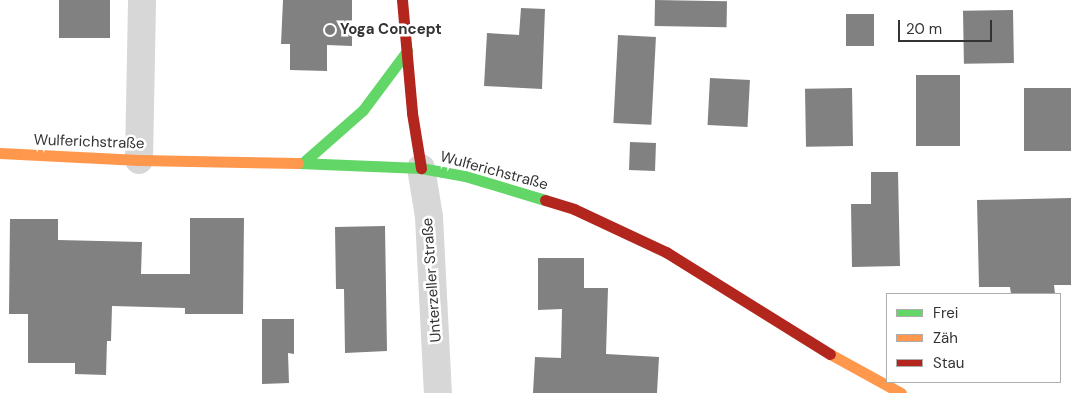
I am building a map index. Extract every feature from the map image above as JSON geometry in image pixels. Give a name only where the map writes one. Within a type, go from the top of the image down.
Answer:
[{"type":"main road","points":[[402,0],[412,113],[421,168]]},
{"type":"main road","points":[[305,161],[363,110],[407,51]]},
{"type":"main road","name":"Wulferichstraße","points":[[0,153],[139,160],[305,161],[421,168],[460,175],[574,209],[618,228],[666,252],[818,348],[901,393]]},
{"type":"street","points":[[139,160],[142,0]]},
{"type":"street","name":"Unterzeller Straße","points":[[421,168],[430,232],[438,393]]},
{"type":"building","points":[[59,0],[110,0],[110,38],[59,38]]},
{"type":"building","points":[[283,0],[352,0],[352,46],[327,45],[327,71],[290,70],[290,44],[281,44]]},
{"type":"building","points":[[655,0],[727,1],[727,27],[655,26]]},
{"type":"building","points":[[521,8],[545,9],[542,89],[484,86],[487,33],[519,35]]},
{"type":"building","points":[[1013,10],[1014,63],[964,64],[963,11]]},
{"type":"building","points":[[846,14],[874,14],[874,46],[846,46]]},
{"type":"building","points":[[618,35],[656,37],[651,125],[613,123]]},
{"type":"building","points":[[916,75],[960,75],[960,146],[916,146]]},
{"type":"building","points":[[710,78],[750,80],[747,127],[708,125]]},
{"type":"building","points":[[852,88],[853,146],[806,147],[805,89]]},
{"type":"building","points":[[1024,88],[1071,88],[1071,151],[1024,151]]},
{"type":"building","points":[[630,142],[656,143],[655,171],[629,170]]},
{"type":"building","points":[[871,172],[898,172],[900,266],[852,267],[851,204],[871,204]]},
{"type":"building","points":[[1071,198],[1071,285],[1054,285],[1055,293],[1011,293],[1010,287],[979,287],[977,200]]},
{"type":"building","points":[[190,218],[244,218],[243,314],[185,314],[185,308],[112,306],[111,341],[107,341],[106,375],[75,374],[75,363],[28,363],[28,314],[9,314],[10,219],[58,219],[58,240],[142,242],[141,274],[190,274]]},
{"type":"building","points":[[385,226],[387,351],[345,353],[344,289],[336,289],[335,227]]},
{"type":"building","points":[[538,258],[584,258],[584,288],[608,288],[606,354],[659,357],[657,393],[533,393],[535,357],[561,358],[562,309],[538,310]]},
{"type":"building","points":[[262,319],[294,319],[294,354],[288,353],[289,383],[262,384]]},
{"type":"traffic: fast","points":[[305,161],[363,110],[407,51]]},
{"type":"traffic: fast","points":[[298,163],[421,168],[465,176],[545,200]]},
{"type":"traffic: slow","points":[[0,153],[139,160],[298,163]]},
{"type":"traffic: slow","points":[[830,354],[901,393]]},
{"type":"traffic: jam","points":[[402,0],[412,113],[421,168]]},
{"type":"traffic: jam","points":[[545,200],[574,209],[666,252],[830,354]]},
{"type":"place","name":"Yoga Concept","points":[[330,30]]}]
